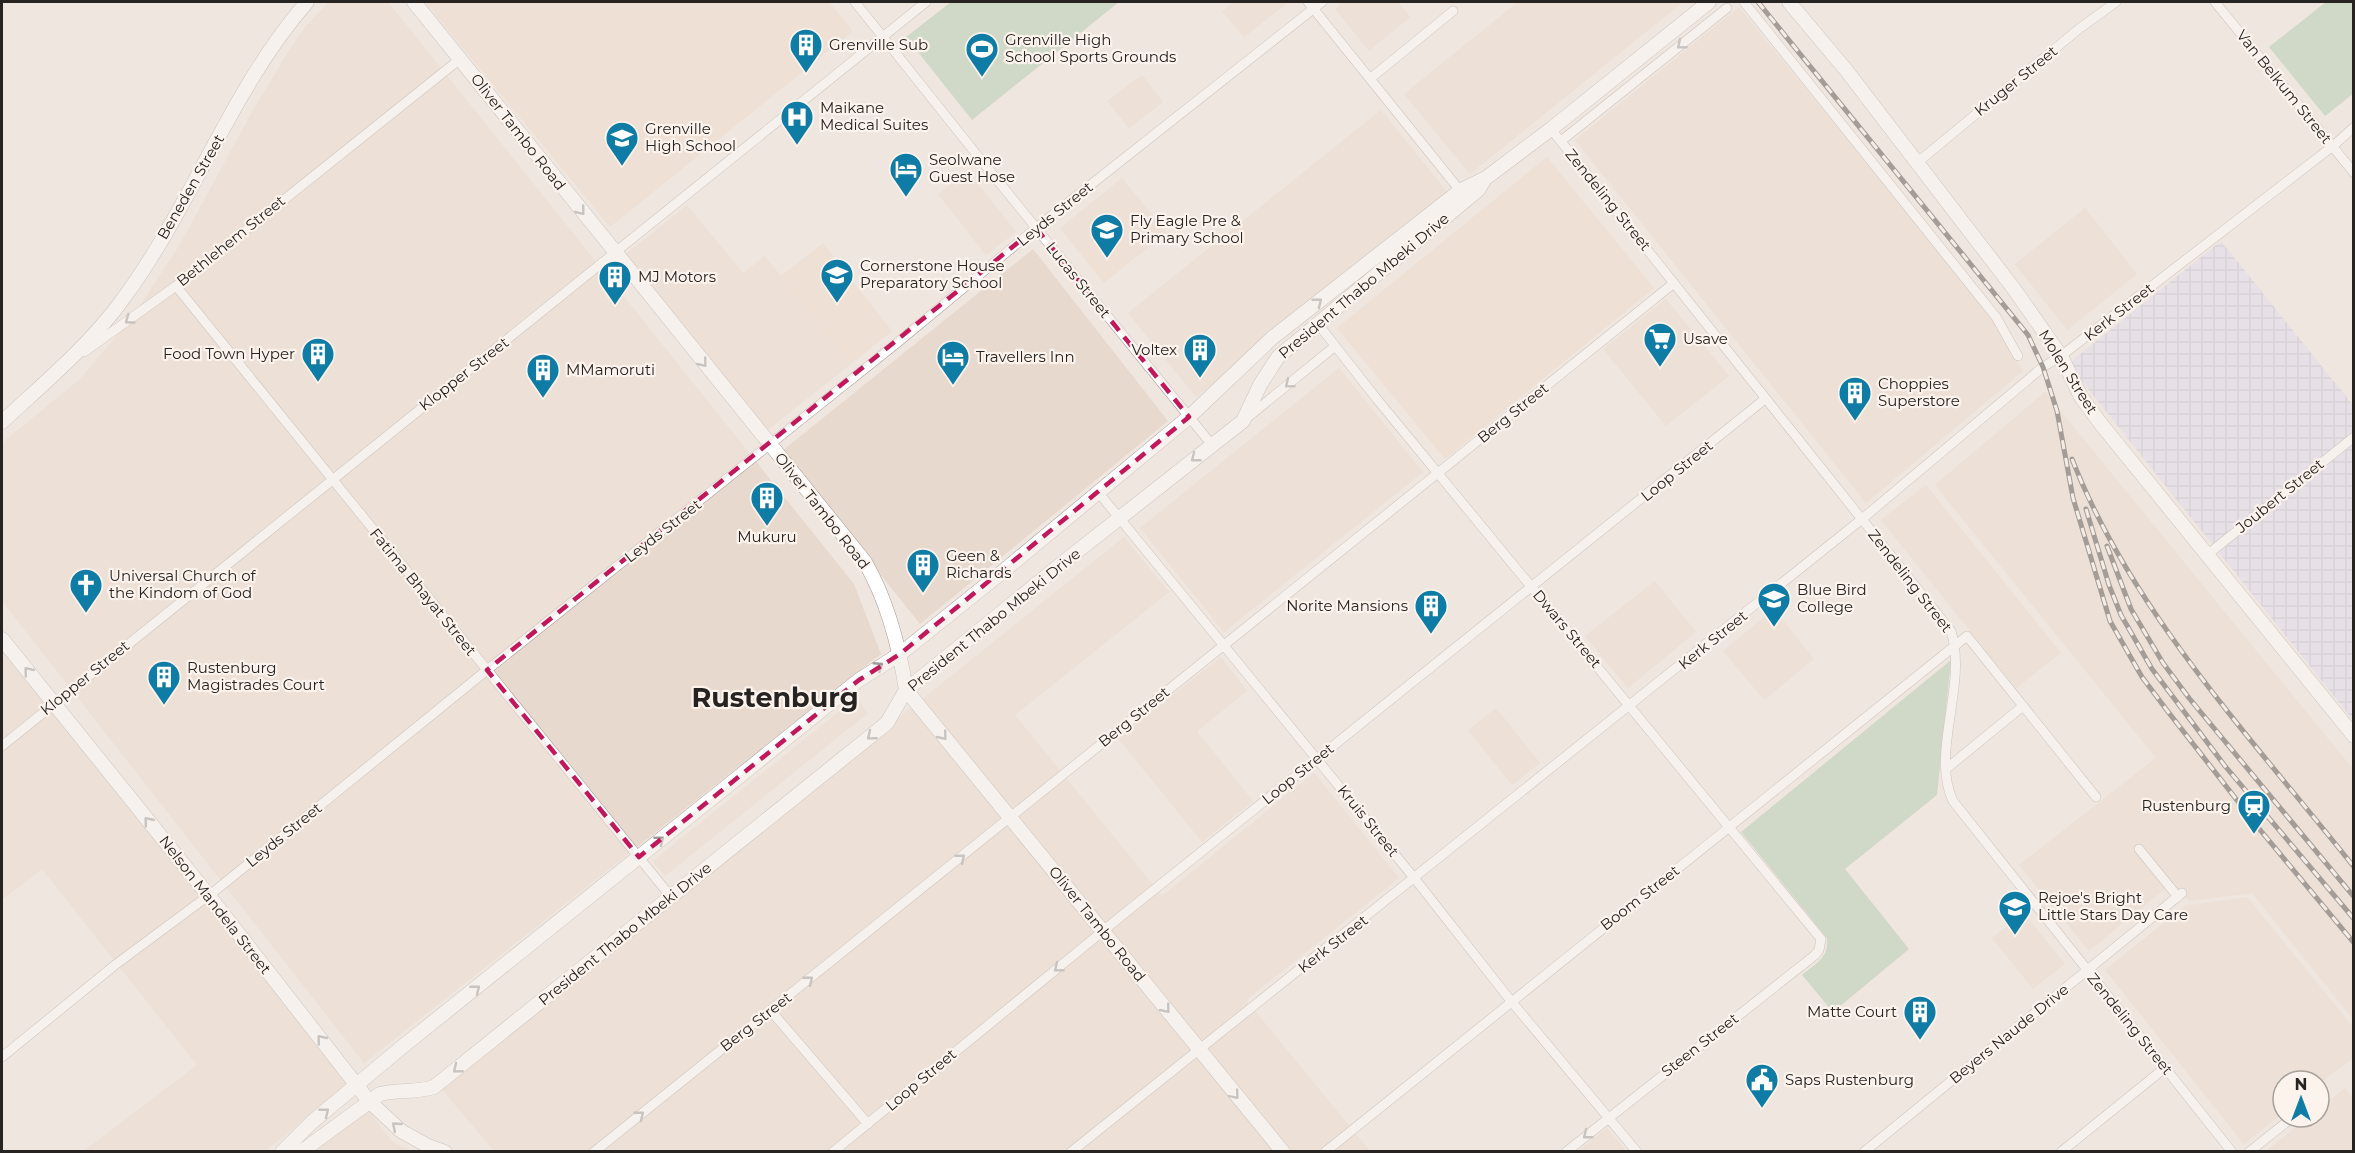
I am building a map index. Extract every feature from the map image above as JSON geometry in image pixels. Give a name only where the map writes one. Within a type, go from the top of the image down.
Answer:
[{"type":"street","name":"Beneden Street","points":[[66,365],[123,300],[173,220],[264,60],[287,25],[307,2]]},
{"type":"street","name":"Oliver Tambo Road","points":[[414,2],[865,562],[884,600],[902,652],[906,690],[1283,1152]]},
{"type":"street","name":"Lucas Street","points":[[855,2],[1212,445]]},
{"type":"street","name":"Klopper Street","points":[[2,746],[926,2]]},
{"type":"street","name":"Leyds Street","points":[[2,1057],[115,965],[208,896],[770,445],[1310,5],[1322,2]]},
{"type":"street","name":"President Thabo Mbeki Drive","points":[[282,1152],[312,1122],[357,1085],[859,680],[902,652],[1098,492],[1189,417],[1272,338],[1461,190],[1486,178],[1551,129],[1709,2]]},
{"type":"street","points":[[1744,2],[1996,318],[2018,356]]},
{"type":"street","name":"Molen Street","points":[[1789,2],[1917,162],[2061,356],[2081,397],[2101,424],[2354,736]]},
{"type":"street","name":"Kruger Street","points":[[1917,162],[2080,28],[2116,2]]},
{"type":"street","name":"Van Belkum Street","points":[[2215,2],[2354,172]]},
{"type":"street","points":[[1310,5],[1461,190],[1461,205]]},
{"type":"street","points":[[1561,141],[1726,8]]},
{"type":"street","points":[[1371,78],[1453,11]]},
{"type":"street","name":"Bethlehem Street","points":[[2,422],[66,365],[176,286],[460,59]]},
{"type":"street","name":"Kerk Street","points":[[1071,1152],[1631,706],[1862,519],[2043,367],[2061,356],[2354,128]]},
{"type":"street","name":"Zendeling Street","points":[[1551,129],[1951,631],[1955,646],[1956,673],[1946,769],[1947,786],[1953,801],[2087,971],[2166,1066],[2232,1152]]},
{"type":"street","name":"President Thabo Mbeki Drive","points":[[301,1152],[380,1094],[392,1091],[420,1091],[434,1087],[887,723],[906,690],[1243,421],[1260,385],[1278,357],[1348,296],[1461,205],[1478,190],[1486,178]]},
{"type":"street","name":"Berg Street","points":[[594,1152],[1010,818],[1222,644],[1438,474],[1674,283]]},
{"type":"street","name":"Fatima Bhayat Street","points":[[176,286],[671,897]]},
{"type":"street","name":"Dwars Street","points":[[1317,324],[1816,933]]},
{"type":"street","points":[[1243,421],[1334,347]]},
{"type":"street","name":"Loop Street","points":[[833,1152],[1103,931],[1765,399]]},
{"type":"street","name":"Joubert Street","points":[[2207,555],[2354,437]]},
{"type":"street","name":"Kruis Street","points":[[1098,492],[1415,879],[1511,1001],[1637,1152]]},
{"type":"street","points":[[1955,646],[1967,636],[2096,797]]},
{"type":"street","name":"Nelson Mandela Street","points":[[2,639],[369,1101],[401,1131],[428,1146],[445,1152]]},
{"type":"street","name":"Boom Street","points":[[1325,1152],[1955,646]]},
{"type":"street","points":[[1946,769],[2023,706]]},
{"type":"street","name":"Beyers Naude Drive","points":[[1864,1152],[2180,895],[2139,849]]},
{"type":"street","name":"Steen Street","points":[[1566,1152],[1815,955],[1821,944],[1821,939],[1816,933]]},
{"type":"street","points":[[771,1011],[868,1124]]},
{"type":"street","points":[[2061,1152],[2166,1066]]},
{"type":"street","points":[[2249,1152],[2278,1129]]},
{"type":"highlighted area","points":[[1036,228],[1189,417],[900,654],[859,680],[639,857],[487,670]]},
{"type":"shaded area","points":[[329,2],[388,2],[854,584],[881,654],[364,1063],[2,601],[2,443],[79,380],[132,318],[179,246],[252,112],[288,52],[306,26]]},
{"type":"shaded area","name":"Grenville High School","points":[[425,2],[829,2],[853,31],[610,227]]},
{"type":"shaded area","points":[[1233,2],[1284,2],[1286,4],[1244,37],[1222,11]]},
{"type":"shaded area","points":[[1343,2],[1398,2],[1410,17],[1369,51],[1335,9]]},
{"type":"shaded area","points":[[1518,2],[1683,2],[1470,174],[1404,94]]},
{"type":"shaded area","points":[[1739,7],[1994,319],[2023,371],[1866,503],[1575,140]]},
{"type":"shaded area","points":[[1142,75],[1163,102],[1129,128],[1107,101]]},
{"type":"shaded area","points":[[1381,110],[1449,194],[1196,397],[1128,313]]},
{"type":"shaded area","points":[[1547,157],[1654,288],[1445,459],[1337,328]]},
{"type":"shaded area","points":[[968,171],[1016,232],[986,255],[938,194]]},
{"type":"shaded area","points":[[1122,178],[1167,233],[1131,261],[1107,232],[1080,253],[1060,228]]},
{"type":"shaded area","points":[[687,205],[743,273],[765,256],[851,364],[766,431],[625,255]]},
{"type":"shaded area","points":[[2085,208],[2137,274],[2067,330],[2015,264]]},
{"type":"shaded area","name":"Fly Eagle Pre & Primary School","points":[[1107,232],[1131,261],[1104,283],[1080,253]]},
{"type":"shaded area","points":[[2221,241],[2353,405],[2353,720],[2068,364]]},
{"type":"shaded area","name":"Cornerstone House Preparatory School","points":[[823,243],[892,331],[851,364],[781,276]]},
{"type":"shaded area","points":[[1033,249],[1168,421],[920,624],[782,451]]},
{"type":"shaded area","points":[[1666,299],[1729,376],[1666,426],[1603,349]]},
{"type":"shaded area","points":[[1339,368],[1423,472],[1224,632],[1140,528]]},
{"type":"shaded area","points":[[2045,392],[2353,769],[2353,1019],[2252,893],[2189,901],[2173,882],[2089,951],[2019,865],[2156,758],[1935,485]]},
{"type":"shaded area","points":[[1926,485],[2061,653],[2016,688],[1881,520]]},
{"type":"shaded area","points":[[1124,537],[1169,592],[1015,715],[1162,896],[1314,773],[1399,878],[1246,1000],[1370,1151],[494,1151],[440,1087]]},
{"type":"shaded area","points":[[1655,581],[1696,632],[1628,688],[1585,636]]},
{"type":"shaded area","points":[[1774,609],[1814,659],[1764,700],[1723,651]]},
{"type":"shaded area","points":[[2,650],[350,1083],[265,1151],[84,1151],[197,1065],[42,869],[2,900]]},
{"type":"shaded area","points":[[1221,657],[1247,691],[1197,731],[1253,801],[1202,842],[1118,738]]},
{"type":"shaded area","points":[[856,698],[868,713],[665,876],[653,861]]},
{"type":"shaded area","points":[[1496,708],[1540,763],[1512,785],[1468,730]]},
{"type":"shaded area","points":[[2247,897],[2353,1027],[2354,1057],[2331,1075],[2331,1069],[2271,1069],[2271,1123],[2244,1144],[2105,970],[2185,906]]},
{"type":"shaded area","points":[[2024,913],[2065,964],[2033,989],[1992,938]]},
{"type":"shaded area","points":[[2345,1088],[2353,1099],[2353,1151],[2266,1151],[2294,1129],[2331,1129],[2331,1099]]},
{"type":"shaded area","points":[[368,1111],[393,1142],[411,1151],[317,1151]]},
{"type":"shaded area","points":[[1607,1128],[1626,1151],[1578,1151]]},
{"type":"green space","name":"Grenville High School Sports Grounds","points":[[951,2],[1119,2],[972,120],[906,37]]},
{"type":"green space","points":[[2326,2],[2353,2],[2354,93],[2325,116],[2269,47]]},
{"type":"green space","points":[[1951,660],[1937,795],[1845,869],[1909,949],[1833,1012],[1802,975],[1824,955],[1827,938],[1741,832]]},
{"type":"railway","points":[[1758,2],[2028,335],[2043,367],[2057,411],[2073,498],[2110,621],[2142,677],[2169,713],[2261,831],[2354,943]]},
{"type":"railway","points":[[2072,459],[2097,515],[2127,569],[2161,622],[2236,723],[2354,867]]},
{"type":"railway","points":[[2086,509],[2109,585],[2121,615],[2152,669],[2225,766],[2354,919]]},
{"type":"railway","points":[[2107,546],[2131,609],[2163,663],[2189,698],[2354,897]]},
{"type":"place","name":"Grenville Sub","points":[[806,74]]},
{"type":"place","name":"Grenville High School Sports Grounds","points":[[982,78]]},
{"type":"place","name":"Maikane Medical Suites","points":[[797,146]]},
{"type":"place","name":"Grenville High School","points":[[622,167]]},
{"type":"place","name":"Seolwane Guest Hose","points":[[906,198]]},
{"type":"place","name":"Fly Eagle Pre & Primary School","points":[[1107,259]]},
{"type":"place","name":"Cornerstone House Preparatory School","points":[[837,304]]},
{"type":"place","name":"MJ Motors","points":[[615,306]]},
{"type":"place","name":"Usave","points":[[1660,368]]},
{"type":"place","name":"Voltex","points":[[1200,379]]},
{"type":"place","name":"Food Town Hyper","points":[[318,383]]},
{"type":"place","name":"Travellers Inn","points":[[953,386]]},
{"type":"place","name":"MMamoruti","points":[[543,399]]},
{"type":"place","name":"Choppies Superstore","points":[[1855,422]]},
{"type":"place","name":"Mukuru","points":[[767,527]]},
{"type":"place","name":"Geen & Richards","points":[[923,594]]},
{"type":"place","name":"Universal Church of the Kindom of God","points":[[86,614]]},
{"type":"place","name":"Blue Bird College","points":[[1774,628]]},
{"type":"place","name":"Norite Mansions","points":[[1431,635]]},
{"type":"place","name":"Rustenburg Magistrades Court","points":[[164,706]]},
{"type":"place","name":"Rustenburg","points":[[2254,835]]},
{"type":"place","name":"Rejoe's Bright Little Stars Day Care","points":[[2015,936]]},
{"type":"place","name":"Matte Court","points":[[1920,1041]]},
{"type":"place","name":"Saps Rustenburg","points":[[1762,1109]]},
{"type":"district","name":"Rustenburg","points":[[775,698]]}]
